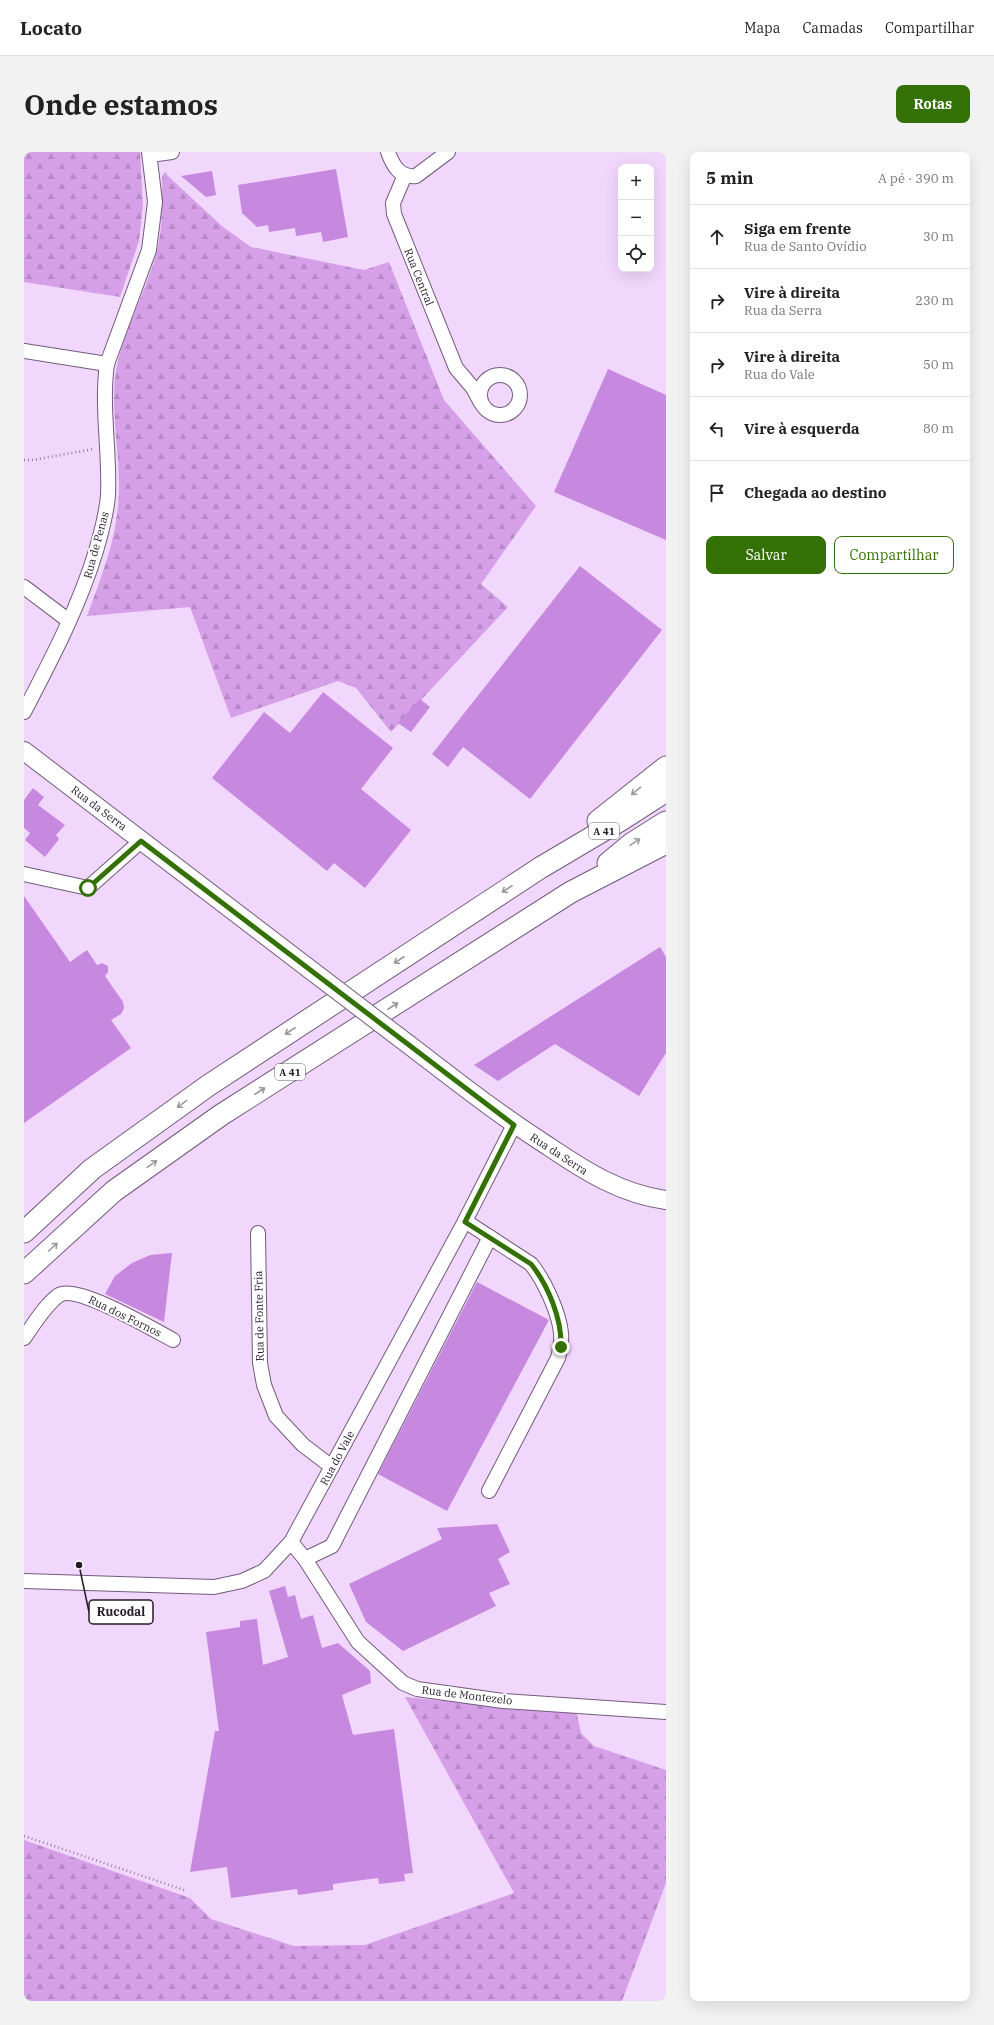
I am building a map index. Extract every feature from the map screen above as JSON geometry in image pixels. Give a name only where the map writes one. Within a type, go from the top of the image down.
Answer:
[{"type":"highway","points":[[540,868],[666,767]]},
{"type":"highway","name":"A 41","points":[[24,1232],[92,1169],[209,1084],[540,868],[621,820],[666,791]]},
{"type":"highway","name":"A 41","points":[[24,1273],[114,1191],[222,1115],[571,892],[631,844],[666,822]]},
{"type":"highway","points":[[571,892],[666,843]]},
{"type":"main road","name":"Rua da Serra","points":[[24,751],[514,1125],[588,1173],[621,1189],[666,1200]]},
{"type":"street","points":[[149,154],[172,152]]},
{"type":"street","points":[[388,152],[397,171],[405,175],[416,176],[448,152]]},
{"type":"street","name":"Rua de Penas","points":[[24,712],[69,621],[88,576],[102,530],[108,496],[105,384],[107,364],[149,250],[155,202],[149,154]]},
{"type":"street","name":"Rua Central","points":[[405,175],[393,203],[394,214],[456,368],[473,388],[481,403]]},
{"type":"street","points":[[24,351],[107,364]]},
{"type":"street","points":[[463,376],[480,381],[501,375],[507,376],[517,385],[520,398],[514,410],[502,416],[489,413],[481,403],[480,390],[488,379]]},
{"type":"street","points":[[24,587],[69,621]]},
{"type":"street","points":[[24,874],[88,888],[141,841]]},
{"type":"street","name":"Rua do Vale","points":[[24,1580],[214,1587],[242,1580],[264,1571],[291,1542],[465,1222],[514,1125]]},
{"type":"street","points":[[465,1222],[531,1264],[538,1272],[558,1316],[561,1334],[558,1358],[489,1491]]},
{"type":"street","name":"Rua de Fonte Fria","points":[[258,1233],[260,1363],[264,1385],[276,1416],[303,1445],[332,1467]]},
{"type":"street","points":[[305,1559],[332,1546],[490,1237]]},
{"type":"street","name":"Rua dos Fornos","points":[[24,1338],[44,1311],[60,1294],[73,1293],[96,1300],[173,1340]]},
{"type":"street","name":"Rua de Montezelo","points":[[291,1542],[305,1559],[358,1642],[403,1683],[417,1689],[503,1700],[666,1712]]},
{"type":"path","points":[[24,460],[33,460],[85,450],[107,449]]},
{"type":"path","points":[[24,1836],[187,1891]]},
{"type":"green space","points":[[24,152],[140,152],[143,205],[139,241],[120,297],[24,282]]},
{"type":"green space","points":[[166,172],[167,175],[223,227],[251,247],[364,270],[389,262],[444,400],[536,506],[481,584],[508,607],[391,732],[356,688],[338,681],[231,718],[190,607],[87,616],[108,555],[116,524],[118,508],[119,475],[114,412],[117,365],[157,251],[161,224],[162,178],[163,174]]},
{"type":"green space","points":[[405,1697],[495,1706],[576,1710],[581,1733],[594,1746],[666,1770],[666,1883],[622,2001],[24,2001],[24,1840],[190,1898],[211,1919],[294,1946],[365,1945],[514,1893]]},
{"type":"building","points":[[336,169],[348,237],[323,242],[321,232],[296,236],[295,228],[269,232],[268,225],[257,227],[242,213],[238,185]]},
{"type":"building","points":[[212,171],[216,195],[206,197],[181,176]]},
{"type":"building","points":[[608,369],[666,395],[666,540],[554,492]]},
{"type":"building","points":[[580,566],[662,630],[530,799],[463,747],[448,767],[432,754]]},
{"type":"building","points":[[323,692],[393,748],[361,789],[411,830],[365,888],[334,863],[327,871],[212,778],[264,712],[290,733]]},
{"type":"building","points":[[420,699],[430,707],[411,732],[398,723]]},
{"type":"building","points":[[33,788],[44,797],[38,805],[65,825],[56,835],[59,839],[45,857],[25,840],[30,833],[24,828],[24,800]]},
{"type":"building","points":[[24,896],[70,962],[87,950],[97,965],[102,963],[108,966],[108,972],[105,976],[123,1002],[124,1008],[121,1014],[111,1020],[131,1048],[24,1123]]},
{"type":"building","points":[[660,947],[666,957],[666,1053],[639,1096],[555,1044],[498,1081],[474,1065]]},
{"type":"building","points":[[172,1253],[164,1322],[105,1294],[115,1276],[132,1263],[150,1255]]},
{"type":"building","points":[[477,1282],[549,1320],[447,1511],[378,1474]]},
{"type":"building","points":[[497,1524],[510,1552],[498,1559],[510,1584],[489,1593],[496,1606],[403,1651],[366,1622],[349,1584],[442,1539],[437,1528]]},
{"type":"building","points":[[285,1586],[288,1597],[295,1595],[301,1619],[313,1615],[322,1648],[338,1643],[370,1671],[371,1683],[342,1695],[353,1735],[394,1729],[413,1873],[404,1874],[405,1881],[379,1884],[378,1878],[333,1884],[333,1890],[298,1895],[297,1889],[231,1898],[227,1867],[190,1872],[215,1731],[219,1731],[206,1632],[240,1627],[240,1621],[257,1619],[263,1665],[288,1657],[269,1591]]},
{"type":"place","name":"Rucodal","points":[[79,1565]]},
{"type":"route","points":[[88,888],[141,841],[514,1125],[465,1222],[531,1264],[538,1272],[558,1316],[561,1334],[561,1347]]}]
